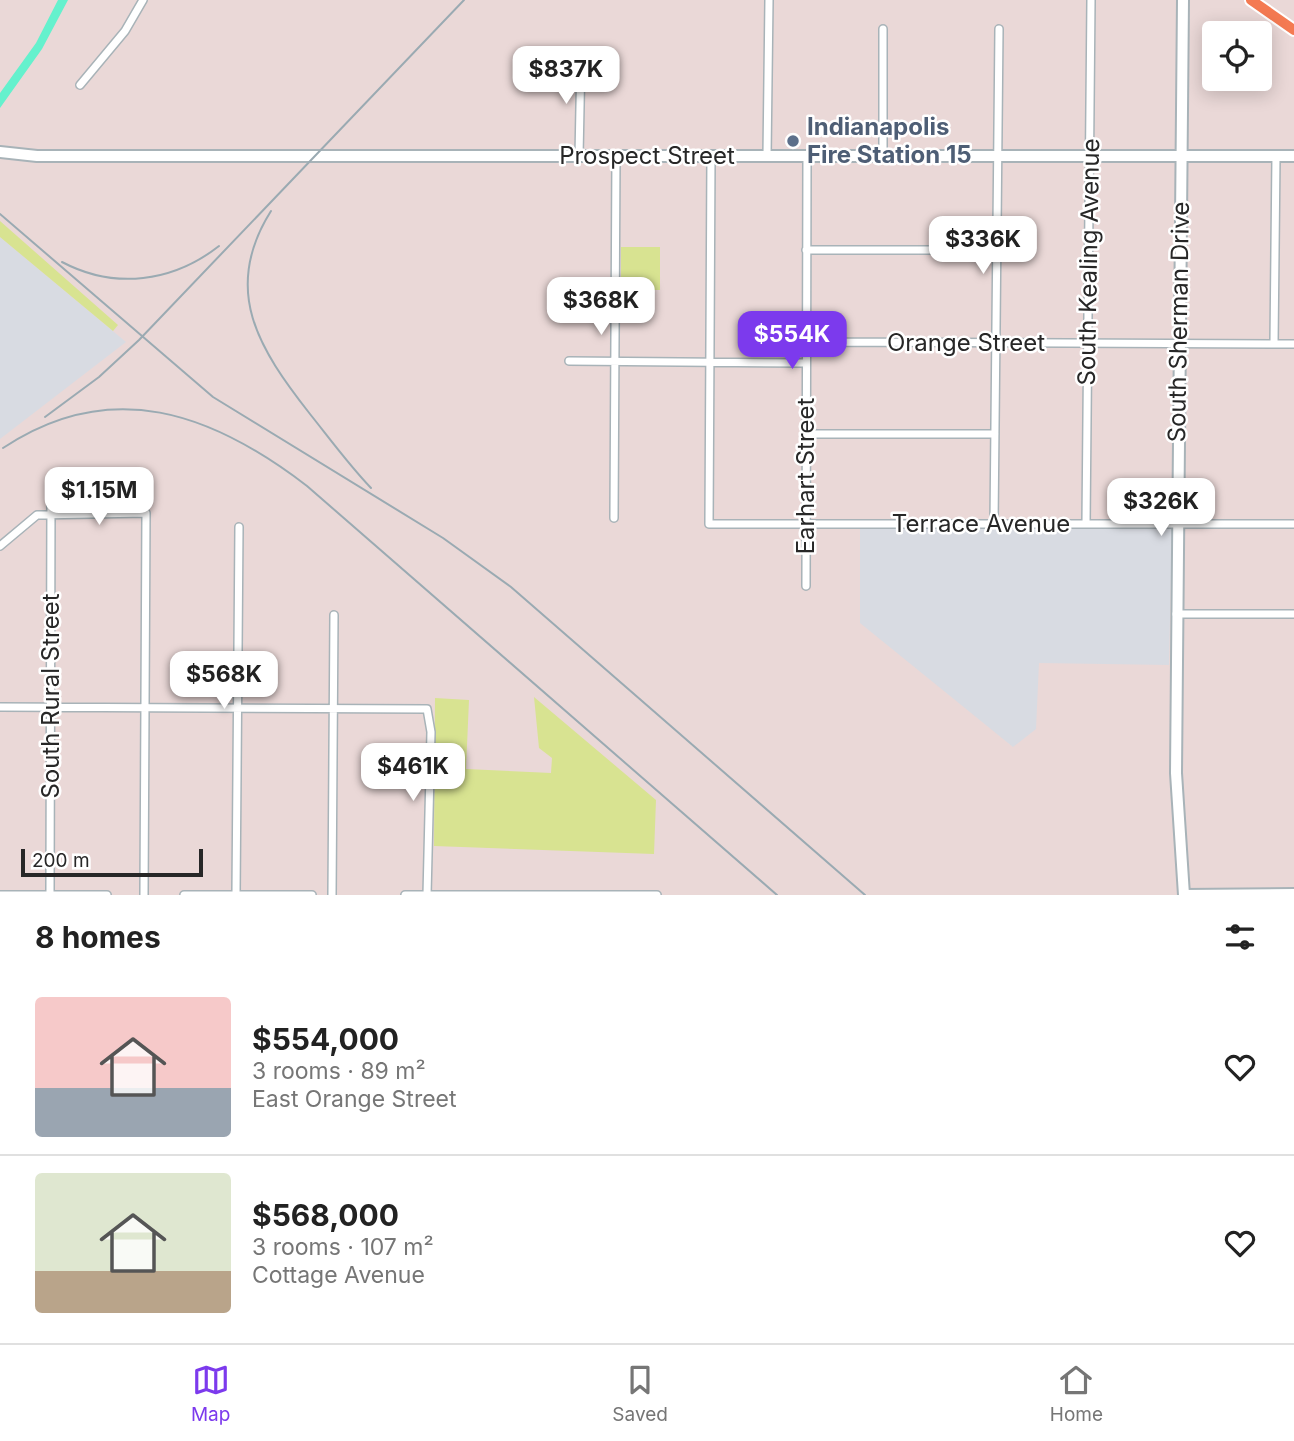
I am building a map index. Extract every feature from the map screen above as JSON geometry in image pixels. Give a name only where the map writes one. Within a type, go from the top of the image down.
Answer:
[{"type":"main road","name":"South Sherman Drive","points":[[1183,0],[1176,795],[1184,895]]},
{"type":"main road","points":[[1251,0],[1294,30]]},
{"type":"main road","name":"Prospect Street","points":[[0,152],[37,156],[1294,156]]},
{"type":"main road","points":[[1184,895],[1294,894]]},
{"type":"street","points":[[80,85],[125,32],[143,0]]},
{"type":"street","points":[[767,156],[769,0]]},
{"type":"street","name":"South Kealing Avenue","points":[[1086,524],[1091,0]]},
{"type":"street","points":[[883,29],[883,156]]},
{"type":"street","points":[[994,524],[999,29]]},
{"type":"street","points":[[579,156],[581,57]]},
{"type":"street","points":[[614,518],[615,156]]},
{"type":"street","points":[[710,362],[711,156]]},
{"type":"street","name":"Earhart Street","points":[[806,586],[807,156]]},
{"type":"street","points":[[1274,344],[1276,156]]},
{"type":"street","points":[[806,250],[997,250]]},
{"type":"street","name":"Orange Street","points":[[806,342],[1294,344]]},
{"type":"street","points":[[569,361],[806,363]]},
{"type":"street","name":"Terrace Avenue","points":[[710,362],[709,524],[1294,524]]},
{"type":"street","points":[[806,434],[995,434]]},
{"type":"street","name":"South Rural Street","points":[[50,895],[51,497]]},
{"type":"street","points":[[0,545],[30,519],[51,513],[146,513],[144,895]]},
{"type":"street","points":[[236,895],[239,527]]},
{"type":"street","points":[[1176,614],[1294,614]]},
{"type":"street","points":[[332,895],[334,615]]},
{"type":"street","points":[[0,707],[427,709],[430,732],[427,895]]},
{"type":"street","points":[[0,895],[107,895]]},
{"type":"street","points":[[184,895],[312,895]]},
{"type":"street","points":[[405,895],[657,895]]},
{"type":"shaded area","points":[[58,0],[68,0],[42,49],[0,108],[0,93],[36,43]]},
{"type":"shaded area","points":[[0,221],[118,325],[113,331],[0,237]]},
{"type":"shaded area","points":[[0,237],[126,342],[0,439]]},
{"type":"shaded area","points":[[621,247],[660,247],[660,290],[621,290]]},
{"type":"shaded area","points":[[860,529],[1172,529],[1169,665],[1039,663],[1036,729],[1013,747],[860,623]]},
{"type":"shaded area","points":[[534,697],[656,800],[654,854],[434,846],[435,698],[469,700],[466,769],[551,773],[552,758],[539,748]]},
{"type":"railway","points":[[45,417],[99,377],[139,340],[464,0]]},
{"type":"railway","points":[[271,211],[256,240],[249,267],[248,293],[253,318],[275,366],[371,488]]},
{"type":"railway","points":[[0,214],[213,397],[443,538],[511,587],[865,895]]},
{"type":"railway","points":[[62,262],[102,276],[143,278],[183,268],[219,246]]},
{"type":"railway","points":[[3,448],[43,426],[83,413],[122,409],[160,413],[198,423],[235,439],[307,486],[777,895]]},
{"type":"place","name":"Indianapolis Fire Station 15","points":[[793,141]]}]
